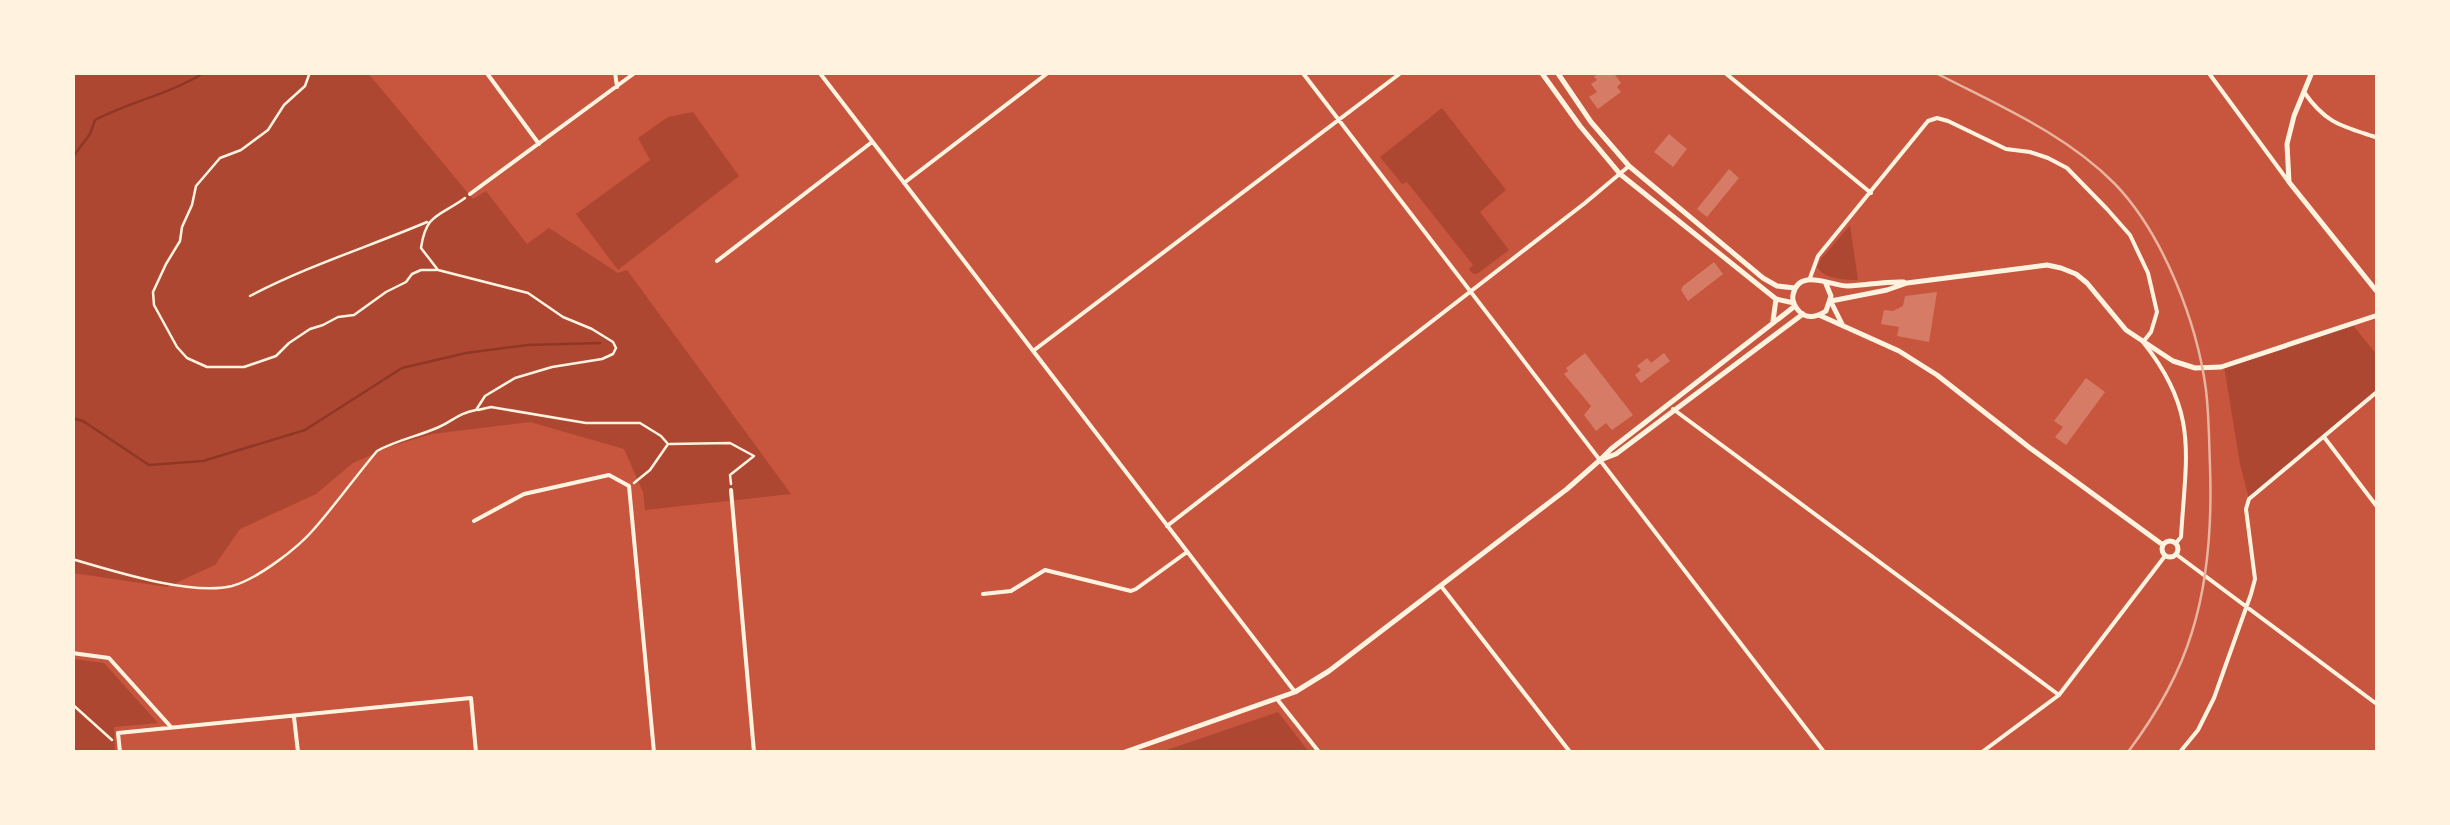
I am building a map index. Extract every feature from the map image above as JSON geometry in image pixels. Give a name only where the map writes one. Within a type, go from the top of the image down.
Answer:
[{"type":"main road","points":[[1541,72],[1620,174],[1776,299],[1794,304],[1803,314],[1844,326],[1899,351],[1937,374],[2054,467],[2163,545]]},
{"type":"main road","points":[[1557,72],[1591,122],[1629,166],[1763,278],[1777,286],[1795,288]]},
{"type":"main road","points":[[2312,72],[2294,116],[2288,144],[2288,182],[2378,294]]},
{"type":"main road","points":[[1818,316],[1831,302],[1908,283],[2047,265],[2076,274],[2118,322],[2143,342],[2173,361],[2209,368],[2378,316]]},
{"type":"main road","points":[[1126,752],[1295,692],[1328,670],[1441,586],[1773,324],[1794,304],[1795,288],[1802,282],[1810,278],[1826,284],[1844,326]]},
{"type":"main road","points":[[1826,284],[1908,283]]},
{"type":"main road","points":[[1773,324],[1776,299]]},
{"type":"main road","points":[[1600,460],[1616,454],[1803,314]]},
{"type":"main road","points":[[2176,543],[2177,555],[2164,556],[2163,545],[2176,543]]},
{"type":"main road","points":[[1134,752],[1142,746]]},
{"type":"street","points":[[486,72],[539,144]]},
{"type":"street","points":[[615,72],[617,87]]},
{"type":"street","points":[[470,194],[636,72]]},
{"type":"street","points":[[904,183],[1049,72]]},
{"type":"street","points":[[1302,72],[1824,752]]},
{"type":"street","points":[[1033,352],[1402,72]]},
{"type":"street","points":[[1724,72],[1871,193]]},
{"type":"street","points":[[2208,72],[2288,182]]},
{"type":"street","points":[[822,73],[1295,692]]},
{"type":"street","points":[[2304,92],[2328,120],[2378,138]]},
{"type":"street","points":[[1810,278],[1818,256],[1928,121],[1948,120],[2006,149],[2030,152],[2067,168],[2130,236],[2148,273],[2157,312],[2151,332],[2143,342],[2172,383],[2185,422],[2181,537],[2176,543]]},
{"type":"street","points":[[717,261],[872,142]]},
{"type":"street","points":[[1167,526],[1629,166]]},
{"type":"street","points":[[2180,752],[2198,730],[2214,698],[2248,607],[2255,579],[2246,508],[2249,499],[2378,391]]},
{"type":"street","points":[[1668,405],[2059,695]]},
{"type":"street","points":[[2324,437],[2378,508]]},
{"type":"street","points":[[474,522],[524,494],[566,484],[609,475],[628,486],[654,752]]},
{"type":"street","points":[[731,490],[754,752]]},
{"type":"street","points":[[983,594],[1011,591],[1045,570],[1136,590],[1187,552]]},
{"type":"street","points":[[2177,555],[2378,705]]},
{"type":"street","points":[[1982,752],[2059,695],[2164,556]]},
{"type":"street","points":[[1441,586],[1570,752]]},
{"type":"street","points":[[72,653],[109,658],[172,727]]},
{"type":"street","points":[[120,750],[118,732],[470,698],[476,752]]},
{"type":"street","points":[[1277,699],[1319,752]]},
{"type":"street","points":[[294,715],[298,752]]},
{"type":"path","points":[[310,72],[305,86],[284,105],[268,130],[241,150],[220,158],[196,186],[180,242],[154,292],[154,304],[187,358],[206,367],[244,367],[276,356],[310,329],[354,315],[406,282],[412,274],[438,270],[528,293],[616,348],[602,359],[515,378],[485,396],[476,410]]},
{"type":"path","points":[[250,296],[321,262],[429,221],[470,194]]},
{"type":"path","points":[[429,221],[421,248],[438,270]]},
{"type":"path","points":[[72,559],[194,587],[234,585],[252,578],[311,533],[377,450],[440,426],[461,413],[491,407],[586,423],[640,423],[668,444],[730,443],[754,456],[730,476],[731,490]]},
{"type":"path","points":[[628,486],[650,470],[668,444]]},
{"type":"path","points":[[72,704],[120,750]]},
{"type":"shaded area","points":[[73,73],[368,73],[473,199],[486,191],[527,244],[549,228],[618,273],[627,270],[791,494],[645,510],[643,492],[624,449],[530,422],[432,434],[353,463],[316,494],[240,529],[215,565],[167,587],[73,573]]},
{"type":"shaded area","points":[[1442,108],[1506,190],[1480,212],[1509,250],[1477,274],[1469,269],[1473,265],[1407,182],[1402,184],[1380,157]]},
{"type":"shaded area","points":[[693,112],[739,176],[618,270],[576,214],[650,160],[638,138],[668,117]]},
{"type":"shaded area","points":[[1850,225],[1858,280],[1829,276],[1817,267]]},
{"type":"shaded area","points":[[2352,324],[2377,355],[2377,391],[2249,499],[2224,366]]},
{"type":"shaded area","points":[[73,659],[104,663],[158,723],[114,727],[115,752],[73,752]]},
{"type":"shaded area","points":[[1278,712],[1309,752],[1161,752]]},
{"type":"building","points":[[1600,72],[1613,72],[1621,83],[1617,87],[1621,92],[1598,109],[1589,97],[1597,92],[1591,84]]},
{"type":"building","points":[[1669,134],[1687,149],[1673,167],[1654,152]]},
{"type":"building","points":[[1729,169],[1739,178],[1707,217],[1697,209]]},
{"type":"building","points":[[1714,262],[1723,274],[1688,301],[1681,290],[1683,286]]},
{"type":"building","points":[[1937,292],[1929,342],[1897,336],[1899,327],[1881,324],[1884,310],[1903,306],[1905,296]]},
{"type":"building","points":[[1585,353],[1633,415],[1612,430],[1606,423],[1596,431],[1584,415],[1591,406],[1564,374]]},
{"type":"building","points":[[1664,353],[1670,361],[1641,383],[1635,375],[1641,370],[1637,366],[1647,358],[1651,363]]},
{"type":"building","points":[[2086,378],[2105,392],[2066,445],[2055,437],[2063,427],[2054,421]]},
{"type":"waterway","points":[[72,158],[95,120],[205,72]]},
{"type":"waterway","points":[[72,418],[83,421],[149,465],[203,461],[305,430],[402,368],[466,353],[528,345],[600,343]]},
{"type":"railway","points":[[1934,72],[2052,135],[2115,184],[2163,253],[2195,336],[2208,418],[2210,508],[2206,571],[2198,612],[2180,664],[2157,710],[2128,752]]}]
